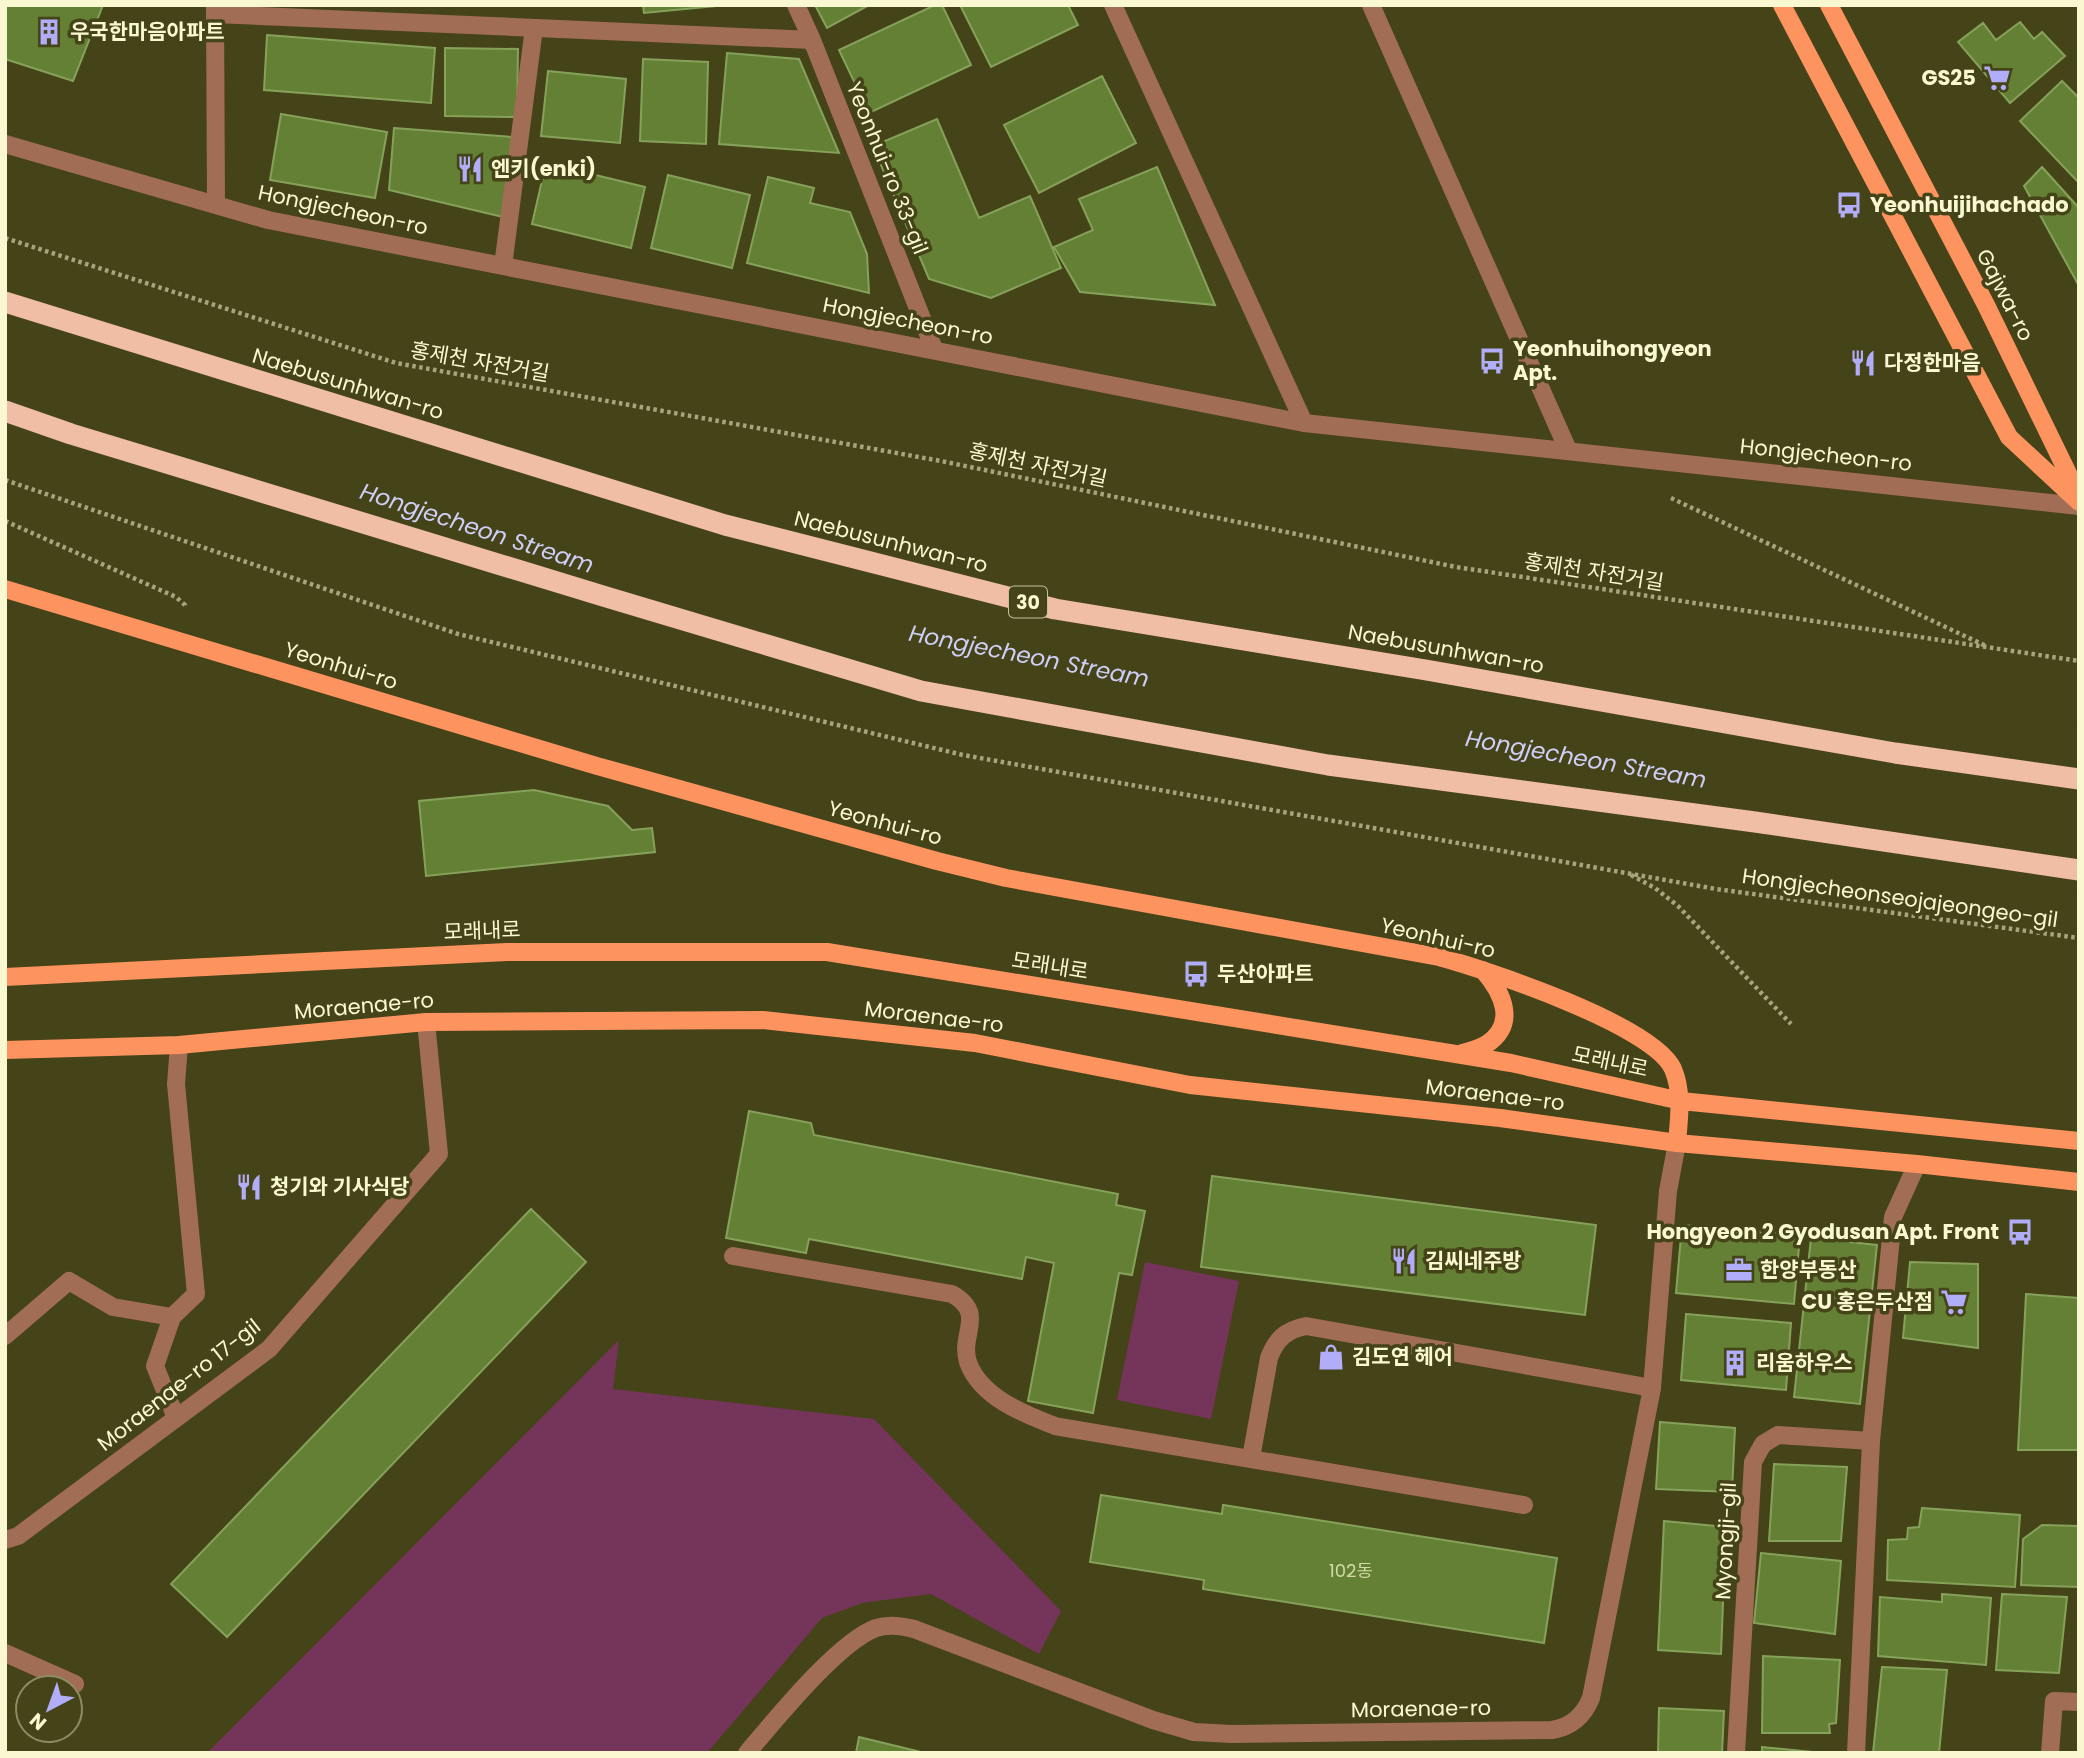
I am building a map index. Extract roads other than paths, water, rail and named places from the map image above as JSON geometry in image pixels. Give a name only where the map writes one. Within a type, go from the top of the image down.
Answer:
[{"type":"highway","name":"Naebusunhwan-ro","points":[[5,302],[725,525],[1055,608],[1440,672],[1895,754],[2079,779]]},
{"type":"highway","points":[[5,411],[71,434],[921,691],[1328,765],[1741,820],[2079,870]]},
{"type":"main road","points":[[1782,5],[2009,438],[2079,504]]},
{"type":"main road","name":"Gajwa-ro","points":[[1829,5],[1986,305],[2079,496]]},
{"type":"main road","name":"Yeonhui-ro","points":[[5,589],[597,766],[937,861],[1006,878],[1439,957],[1480,968],[1615,1022],[1653,1046],[1672,1067],[1681,1101],[1677,1143]]},
{"type":"main road","name":"모래내로","points":[[5,977],[508,952],[827,952],[1511,1063],[1681,1101],[2079,1141]]},
{"type":"main road","points":[[1456,1055],[1485,1046],[1497,1036],[1503,1023],[1505,1010],[1502,998],[1494,983],[1480,968]]},
{"type":"main road","name":"Moraenae-ro","points":[[5,1050],[180,1045],[426,1022],[763,1020],[975,1043],[1190,1085],[1487,1116],[1677,1143],[1917,1164],[2079,1182]]},
{"type":"street","name":"Yeonhui-ro 33-gil","points":[[796,5],[934,349]]},
{"type":"street","points":[[1112,5],[1304,423]]},
{"type":"street","points":[[1371,5],[1568,450]]},
{"type":"street","points":[[216,205],[215,10],[812,40]]},
{"type":"street","points":[[503,266],[534,28]]},
{"type":"street","name":"Hongjecheon-ro","points":[[5,144],[268,220],[1304,423],[2079,504]]},
{"type":"street","name":"Moraenae-ro 17-gil","points":[[5,1539],[18,1536],[270,1349],[439,1154],[426,1022]]},
{"type":"street","points":[[176,1418],[155,1366],[172,1317],[197,1294],[176,1084],[180,1045]]},
{"type":"street","name":"Moraenae-ro","points":[[747,1753],[850,1643],[877,1628],[901,1626],[1153,1720],[1194,1732],[1232,1734],[1562,1728],[1582,1714],[1591,1698],[1652,1388],[1668,1191],[1677,1143]]},
{"type":"street","points":[[1856,1753],[1871,1441],[1893,1217],[1917,1164]]},
{"type":"street","points":[[733,1256],[951,1294],[962,1300],[969,1309],[971,1322],[968,1361],[974,1374],[1002,1402],[1055,1426],[1524,1505]]},
{"type":"street","points":[[5,1336],[69,1281],[113,1307],[172,1317]]},
{"type":"street","points":[[1251,1458],[1273,1348],[1281,1336],[1292,1329],[1306,1326],[1652,1388]]},
{"type":"street","name":"Myongji-gil","points":[[1736,1753],[1753,1462],[1763,1444],[1779,1435],[1871,1441]]},
{"type":"street","points":[[5,1653],[52,1674]]},
{"type":"street","points":[[2050,1753],[2054,1700],[2079,1702]]},
{"type":"place","name":"우국한마음아파트","points":[[49,32]]},
{"type":"place","name":"GS25","points":[[1997,78]]},
{"type":"place","name":"엔키(enki)","points":[[470,169]]},
{"type":"place","name":"Yeonhuijihachado","points":[[1849,205]]},
{"type":"place","name":"Yeonhuihongyeon Apt.","points":[[1492,361]]},
{"type":"place","name":"다정한마음","points":[[1863,363]]},
{"type":"place","name":"두산아파트","points":[[1196,974]]},
{"type":"place","name":"청기와 기사식당","points":[[249,1187]]},
{"type":"place","name":"Hongyeon 2 Gyodusan Apt. Front","points":[[2020,1232]]},
{"type":"place","name":"김씨네주방","points":[[1404,1261]]},
{"type":"place","name":"한양부동산","points":[[1739,1270]]},
{"type":"place","name":"CU 홍은두산점","points":[[1954,1302]]},
{"type":"place","name":"김도연 헤어","points":[[1331,1357]]},
{"type":"place","name":"리움하우스","points":[[1735,1363]]},
{"type":"water label","name":"Hongjecheon Stream","points":[[477,528]]},
{"type":"water label","name":"Hongjecheon Stream","points":[[1029,656]]},
{"type":"water label","name":"Hongjecheon Stream","points":[[1586,759]]}]
